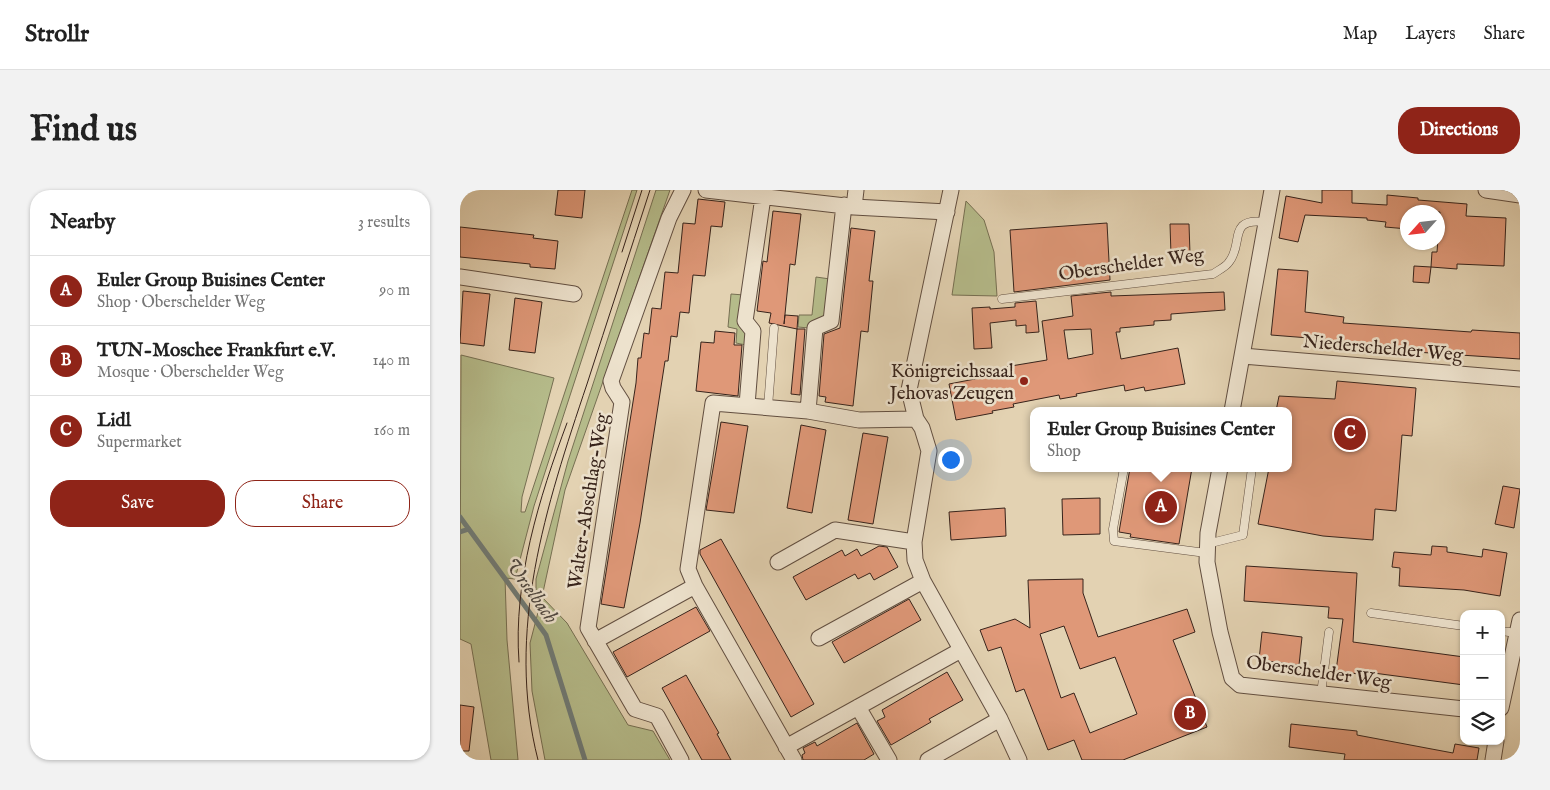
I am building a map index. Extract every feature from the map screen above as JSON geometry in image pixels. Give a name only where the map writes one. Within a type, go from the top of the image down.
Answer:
[{"type":"street","name":"Walter-Abschlag-Weg","points":[[682,760],[657,716],[635,708],[588,628],[622,402],[611,381],[669,218],[683,190]]},
{"type":"street","points":[[706,190],[767,195],[849,206],[947,212]]},
{"type":"street","points":[[808,411],[815,328],[831,321],[849,206],[856,190]]},
{"type":"street","points":[[951,190],[909,390],[916,419],[922,428],[929,451],[914,542],[915,560],[923,581],[1000,720],[1019,760]]},
{"type":"street","points":[[1233,407],[1272,190]]},
{"type":"street","points":[[1486,190],[1520,195]]},
{"type":"street","points":[[747,404],[752,331],[745,321],[767,195]]},
{"type":"street","points":[[460,277],[574,294]]},
{"type":"street","name":"Niederschelder Weg","points":[[1243,356],[1520,379]]},
{"type":"street","points":[[916,419],[859,420],[808,411],[747,404],[713,403],[688,569],[695,586],[790,754],[858,707],[961,650]]},
{"type":"street","name":"Oberschelder Weg","points":[[1219,472],[1207,549],[1220,632],[1232,678],[1240,685],[1460,709]]},
{"type":"street","points":[[778,562],[835,530],[914,542]]},
{"type":"street","points":[[819,638],[923,581]]},
{"type":"street","points":[[595,641],[695,586]]},
{"type":"street","points":[[1503,700],[1518,635]]},
{"type":"street","points":[[858,707],[889,760]]},
{"type":"street","points":[[928,760],[1000,720]]},
{"type":"street","points":[[1493,760],[1495,745]]},
{"type":"lane","name":"Oberschelder Weg","points":[[1002,299],[1213,274],[1230,262],[1239,231],[1246,222],[1251,220],[1266,222]]},
{"type":"lane","points":[[768,407],[774,328]]},
{"type":"lane","points":[[1123,472],[1113,528],[1114,541],[1207,549],[1243,535],[1251,472]]},
{"type":"lane","points":[[1371,613],[1460,625]]},
{"type":"lane","points":[[1321,694],[1330,632]]},
{"type":"lane","points":[[1505,632],[1518,635]]},
{"type":"green space","points":[[632,190],[637,190],[534,506],[515,579],[505,578],[507,640],[518,760],[491,760],[471,644],[460,639],[461,355],[554,378],[522,497],[521,512],[525,512]]},
{"type":"green space","points":[[656,190],[670,190],[565,490],[542,597],[536,591],[536,579],[568,461]]},
{"type":"green space","points":[[966,201],[984,220],[994,252],[997,296],[952,295]]},
{"type":"green space","points":[[816,277],[830,279],[828,320],[809,328],[798,327],[799,315],[812,315]]},
{"type":"green space","points":[[731,294],[744,295],[748,331],[746,345],[736,343],[737,329],[728,327]]},
{"type":"green space","points":[[542,597],[567,623],[628,725],[653,731],[670,760],[545,760],[532,691],[530,643]]},
{"type":"building","points":[[558,190],[585,190],[582,218],[555,215]]},
{"type":"building","points":[[1322,190],[1352,190],[1352,203],[1387,205],[1387,195],[1418,198],[1418,200],[1467,204],[1466,216],[1506,218],[1504,266],[1457,264],[1457,269],[1431,267],[1432,252],[1445,250],[1445,205],[1400,205],[1400,228],[1385,227],[1386,222],[1367,220],[1367,218],[1305,215],[1298,242],[1279,238],[1286,196],[1322,203]]},
{"type":"building","points":[[698,199],[725,202],[722,227],[711,226],[705,276],[693,275],[689,313],[680,312],[677,337],[671,336],[668,361],[665,361],[640,523],[624,608],[601,604],[636,383],[638,358],[641,358],[644,333],[649,334],[652,308],[661,309],[665,272],[678,273],[683,223],[695,224]]},
{"type":"building","points":[[773,211],[801,214],[795,265],[790,264],[784,324],[785,315],[798,316],[797,329],[769,323],[771,313],[757,311],[763,261],[767,262]]},
{"type":"building","points":[[1107,223],[1110,280],[1014,292],[1010,230]]},
{"type":"building","points":[[1170,224],[1189,224],[1190,254],[1171,255]]},
{"type":"building","points":[[460,227],[534,235],[533,238],[558,241],[555,269],[530,267],[530,264],[460,257]]},
{"type":"building","points":[[851,228],[875,231],[869,281],[873,281],[868,332],[861,331],[853,406],[825,402],[826,397],[819,396],[824,334],[840,328]]},
{"type":"building","points":[[1414,266],[1431,267],[1429,283],[1413,282]]},
{"type":"building","points":[[1278,269],[1308,271],[1305,312],[1344,317],[1343,323],[1471,332],[1472,330],[1520,333],[1520,359],[1341,347],[1321,345],[1322,339],[1271,335]]},
{"type":"building","points":[[463,291],[490,294],[484,346],[460,343]]},
{"type":"building","points":[[1111,292],[1111,296],[1224,292],[1225,310],[1171,314],[1171,320],[1154,321],[1154,325],[1120,328],[1120,332],[1116,332],[1121,359],[1178,348],[1185,384],[1145,391],[1144,387],[1125,391],[1124,385],[1060,399],[1059,395],[1013,404],[1014,407],[992,411],[993,413],[956,420],[949,384],[1006,373],[1005,367],[1047,360],[1042,321],[1073,316],[1071,296]],"holes":[[[1091,329],[1093,354],[1068,359],[1064,330]]]},
{"type":"building","points":[[515,298],[542,302],[535,353],[509,350]]},
{"type":"building","points":[[1036,301],[1039,332],[1026,333],[1026,325],[1016,326],[1016,320],[990,323],[992,348],[974,349],[972,308],[1015,307],[1015,303]]},
{"type":"building","points":[[797,329],[805,329],[800,395],[791,394]]},
{"type":"building","points":[[715,331],[735,333],[734,345],[742,345],[738,396],[696,391],[701,342],[714,343]]},
{"type":"building","points":[[1337,381],[1416,388],[1412,436],[1402,435],[1396,511],[1375,509],[1373,540],[1323,536],[1258,524],[1268,472],[1292,472],[1292,407],[1277,407],[1279,396],[1335,399]]},
{"type":"building","points":[[721,422],[748,426],[734,513],[706,510]]},
{"type":"building","points":[[801,425],[826,430],[812,513],[787,508]]},
{"type":"building","points":[[863,433],[888,437],[873,524],[848,520]]},
{"type":"building","points":[[1129,472],[1191,472],[1179,544],[1130,537],[1131,534],[1119,532]]},
{"type":"building","points":[[1503,486],[1520,489],[1514,528],[1495,524]]},
{"type":"building","points":[[1100,498],[1100,534],[1063,535],[1062,499]]},
{"type":"building","points":[[1005,508],[1006,536],[951,540],[949,512]]},
{"type":"building","points":[[721,539],[814,704],[791,717],[700,554],[700,550]]},
{"type":"building","points":[[879,546],[887,547],[898,567],[874,580],[870,573],[858,579],[855,574],[806,600],[793,577],[842,550],[845,556],[857,549],[861,556]]},
{"type":"building","points":[[1432,546],[1447,547],[1447,552],[1482,557],[1483,549],[1507,553],[1500,596],[1464,590],[1399,586],[1400,568],[1392,567],[1394,552],[1431,555]]},
{"type":"building","points":[[1246,566],[1357,573],[1353,642],[1460,656],[1460,684],[1366,672],[1366,675],[1336,671],[1343,619],[1328,618],[1329,607],[1244,601]]},
{"type":"building","points":[[1083,579],[1083,593],[1098,637],[1187,609],[1195,632],[1173,640],[1207,727],[1123,760],[1082,760],[1074,740],[1048,750],[1024,689],[1016,692],[1001,647],[988,651],[980,630],[1015,619],[1030,628],[1028,580]],"holes":[[[1064,626],[1080,669],[1115,657],[1137,714],[1090,733],[1074,693],[1061,698],[1040,634]]]},
{"type":"building","points":[[909,599],[921,620],[844,663],[832,642]]},
{"type":"building","points":[[696,607],[710,631],[627,677],[613,652]]},
{"type":"building","points":[[1262,632],[1302,637],[1299,665],[1259,660]]},
{"type":"building","points":[[947,672],[963,700],[929,719],[931,722],[891,745],[877,721],[885,717],[882,710]]},
{"type":"building","points":[[686,675],[719,733],[717,734],[731,760],[702,760],[662,688]]},
{"type":"building","points":[[460,705],[474,707],[469,751],[460,751]]},
{"type":"building","points":[[857,723],[874,754],[864,760],[803,760],[802,755],[805,753],[803,748],[815,742],[817,746]]},
{"type":"building","points":[[1291,724],[1357,731],[1357,735],[1453,753],[1455,744],[1479,748],[1477,760],[1344,760],[1345,754],[1289,747]]},
{"type":"waterway","name":"Urselbach","points":[[460,517],[546,635],[585,760]]},
{"type":"waterway","name":"Urselbach","points":[[460,532],[469,529]]},
{"type":"tram line","points":[[622,252],[642,190]]},
{"type":"tram line","points":[[538,760],[529,712],[526,664],[528,617],[535,569],[557,476],[650,190]]},
{"type":"tram line","points":[[519,662],[520,601],[530,540],[547,481],[567,423]]},
{"type":"place","name":"Königreichssaal Jehovas Zeugen","points":[[1024,381]]},
{"type":"place","name":"Lidl","points":[[1350,434]]},
{"type":"place","name":"Euler Group Buisines Center","points":[[1161,507]]},
{"type":"place","name":"TUN-Moschee Frankfurt e.V.","points":[[1190,714]]}]
